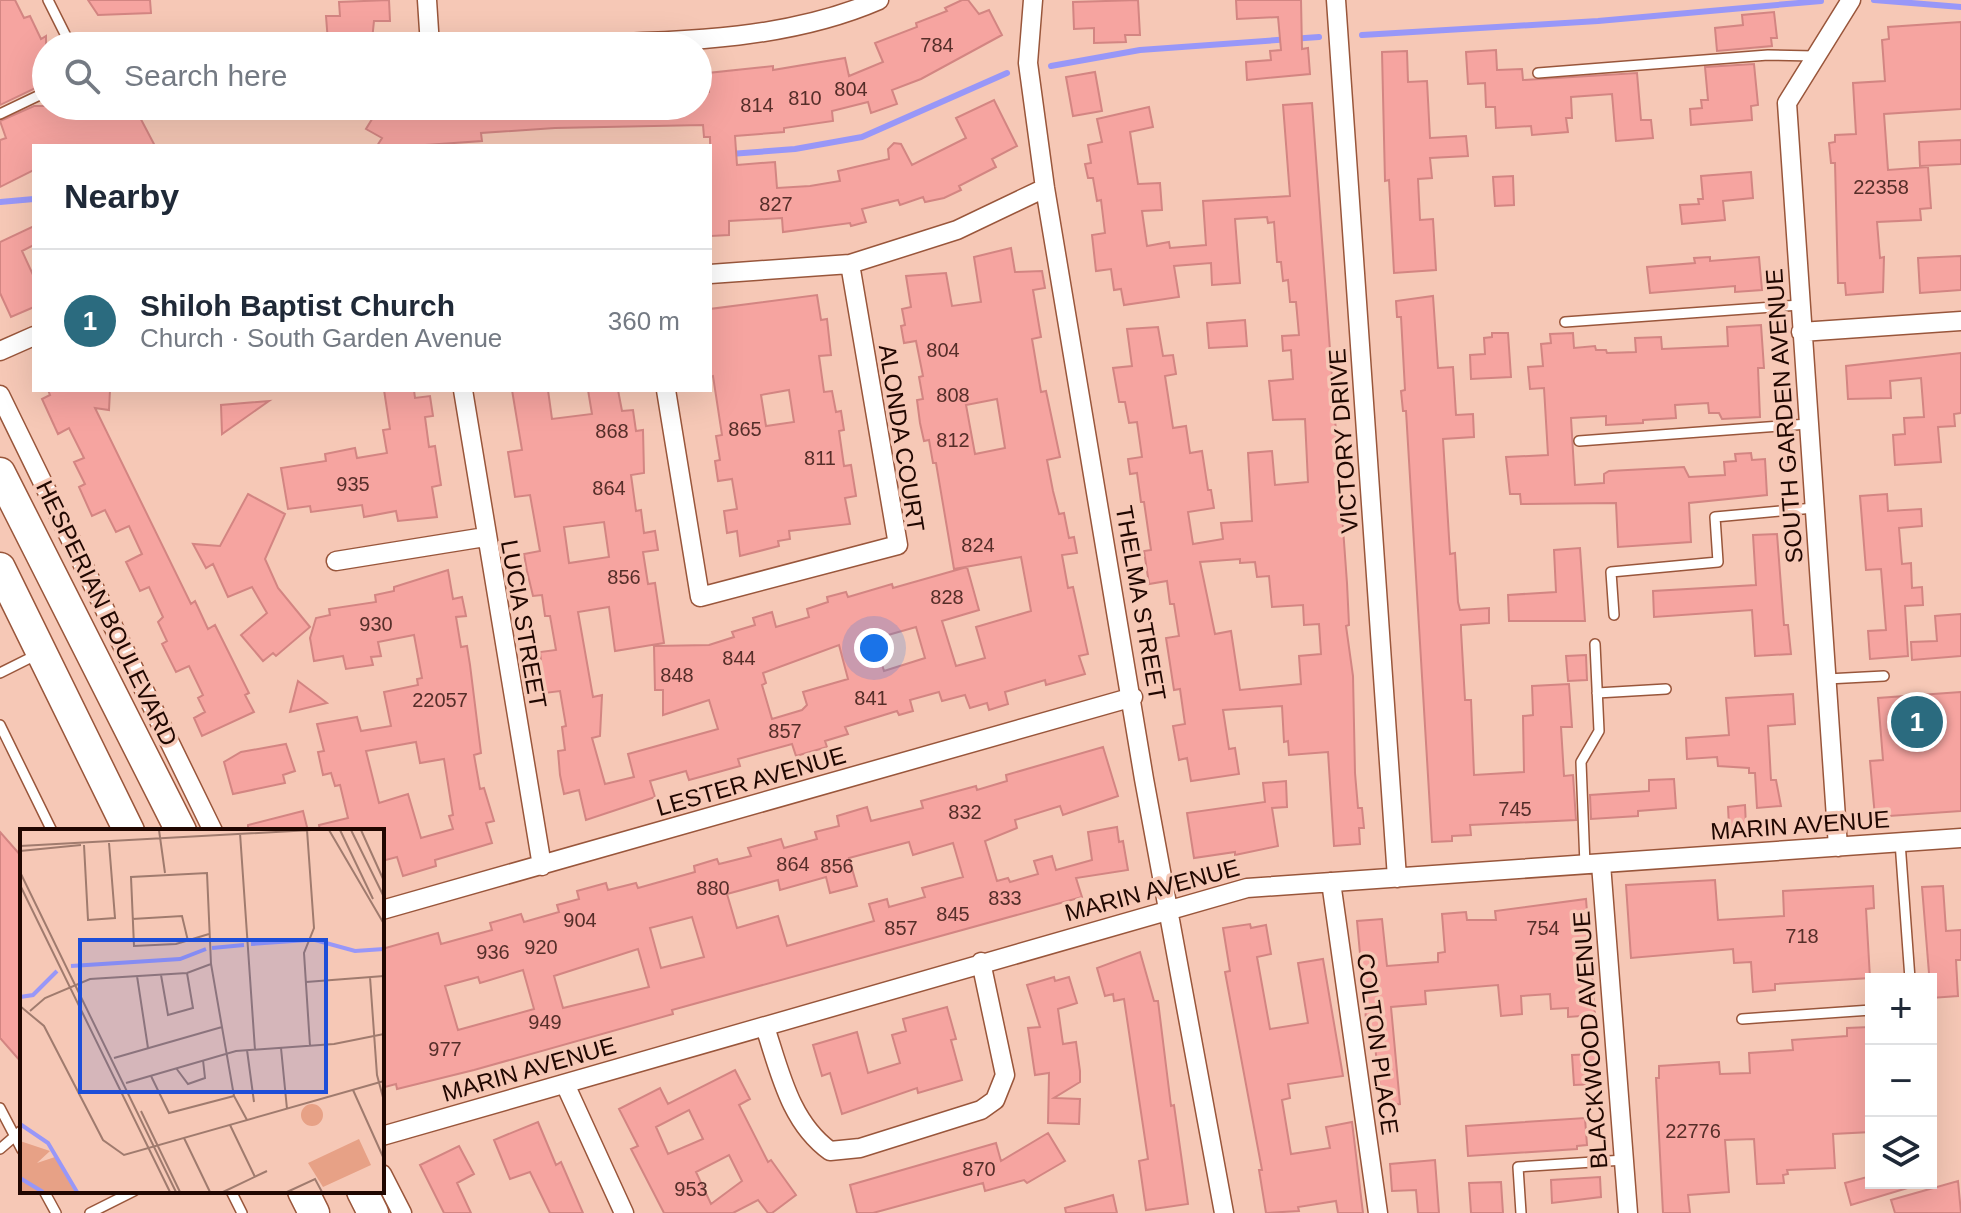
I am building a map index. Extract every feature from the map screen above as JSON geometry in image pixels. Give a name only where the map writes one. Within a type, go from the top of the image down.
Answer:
[{"type":"main road","name":"HESPERIAN BOULEVARD","points":[[0,473],[180,829]]},
{"type":"main road","points":[[0,568],[128,829]]},
{"type":"main road","points":[[304,1193],[314,1213]]},
{"type":"main road","points":[[363,1193],[373,1213]]},
{"type":"street","points":[[427,0],[429,32]]},
{"type":"street","name":"THELMA STREET","points":[[1033,0],[1028,63],[1045,188],[1133,697],[1144,779],[1171,907],[1224,1213]]},
{"type":"street","name":"VICTORY DRIVE","points":[[1336,0],[1397,878]]},
{"type":"street","name":"SOUTH GARDEN AVENUE","points":[[1838,847],[1787,103],[1851,0]]},
{"type":"street","points":[[712,36],[768,33],[818,24],[868,2]]},
{"type":"street","points":[[712,274],[850,264],[957,230],[1045,188]]},
{"type":"street","name":"ALONDA COURT","points":[[666,392],[700,597],[898,545],[850,264]]},
{"type":"street","points":[[1801,332],[1961,321]]},
{"type":"street","points":[[0,351],[32,337]]},
{"type":"street","name":"LUCIA STREET","points":[[463,392],[542,866]]},
{"type":"street","name":"HESPERIAN BOULEVARD","points":[[0,395],[212,829]]},
{"type":"street","points":[[336,561],[485,537]]},
{"type":"street","name":"LESTER AVENUE","points":[[384,909],[1133,697]]},
{"type":"street","name":"MARIN AVENUE","points":[[384,1135],[1171,907],[1247,888],[1961,838]]},
{"type":"street","name":"BLACKWOOD AVENUE","points":[[1593,864],[1628,1213]]},
{"type":"street","name":"COLTON PLACE","points":[[1331,882],[1378,1213]]},
{"type":"street","points":[[765,1027],[795,1113],[812,1138],[830,1151],[860,1148],[981,1110],[995,1100],[1005,1075],[981,962]]},
{"type":"street","points":[[565,1084],[624,1213]]},
{"type":"street","points":[[384,1178],[402,1213]]},
{"type":"lane","points":[[48,0],[64,32]]},
{"type":"lane","points":[[1538,73],[1768,55],[1814,56]]},
{"type":"lane","points":[[0,114],[32,99]]},
{"type":"lane","points":[[1565,322],[1800,305]]},
{"type":"lane","points":[[1579,441],[1808,424]]},
{"type":"lane","points":[[1614,615],[1611,572],[1718,562],[1715,517],[1814,508]]},
{"type":"lane","points":[[1593,864],[1581,762],[1599,731],[1595,644]]},
{"type":"lane","points":[[0,673],[42,653]]},
{"type":"lane","points":[[1827,679],[1884,676]]},
{"type":"lane","points":[[1597,693],[1666,689]]},
{"type":"lane","points":[[0,725],[51,829]]},
{"type":"lane","points":[[1900,842],[1910,973]]},
{"type":"lane","points":[[1742,1019],[1865,1010]]},
{"type":"lane","points":[[0,1108],[18,1133],[0,1149]]},
{"type":"lane","points":[[1521,1213],[1518,1167],[1624,1160]]},
{"type":"lane","points":[[45,1193],[56,1213]]},
{"type":"lane","points":[[90,1213],[130,1193]]},
{"type":"lane","points":[[232,1193],[242,1213]]},
{"type":"building","points":[[0,0],[15,0],[24,18],[30,16],[38,32],[32,32],[32,90],[0,105]]},
{"type":"building","points":[[88,0],[150,0],[151,13],[98,15]]},
{"type":"building","points":[[389,0],[390,21],[374,21],[373,32],[327,32],[326,16],[340,16],[339,2]]},
{"type":"building","points":[[968,0],[979,14],[989,10],[1002,35],[921,79],[892,90],[897,104],[871,113],[868,102],[832,111],[833,121],[784,128],[784,132],[735,136],[737,165],[775,162],[777,188],[810,186],[840,181],[838,171],[889,159],[888,149],[894,143],[901,144],[912,165],[966,138],[956,118],[994,100],[1017,146],[992,159],[996,167],[959,186],[961,190],[944,198],[925,202],[923,197],[900,205],[898,200],[862,209],[866,222],[851,226],[850,223],[783,232],[782,218],[729,221],[729,235],[712,236],[712,144],[710,137],[704,137],[703,125],[481,133],[482,141],[439,144],[378,144],[382,138],[366,129],[371,120],[712,120],[712,73],[773,66],[773,70],[845,58],[849,76],[883,62],[875,43],[917,27],[916,23],[947,11],[945,8]]},
{"type":"building","points":[[1138,0],[1140,35],[1125,35],[1126,42],[1094,43],[1094,28],[1074,29],[1073,2]]},
{"type":"building","points":[[1236,0],[1301,0],[1302,49],[1308,48],[1310,74],[1247,80],[1246,62],[1271,60],[1270,51],[1281,50],[1278,17],[1237,19]]},
{"type":"building","points":[[1774,12],[1777,38],[1771,38],[1772,46],[1717,51],[1715,28],[1743,25],[1742,15]]},
{"type":"building","points":[[1961,22],[1961,109],[1884,114],[1888,170],[1928,167],[1931,208],[1920,209],[1921,220],[1877,222],[1880,258],[1884,257],[1883,292],[1846,295],[1845,283],[1838,283],[1835,163],[1831,163],[1829,143],[1835,142],[1835,135],[1856,134],[1853,83],[1885,81],[1882,40],[1889,39],[1888,27]]},
{"type":"building","points":[[1496,50],[1497,70],[1522,69],[1523,80],[1637,73],[1641,120],[1651,120],[1653,138],[1616,141],[1612,94],[1571,97],[1572,118],[1566,118],[1568,132],[1532,135],[1531,126],[1496,128],[1495,107],[1486,107],[1485,83],[1468,84],[1466,52]]},
{"type":"building","points":[[1407,51],[1408,82],[1427,81],[1430,138],[1466,136],[1468,156],[1430,158],[1432,178],[1418,179],[1420,220],[1433,219],[1436,270],[1394,273],[1389,180],[1385,181],[1382,52]]},
{"type":"building","points":[[1754,64],[1758,105],[1751,106],[1752,120],[1691,125],[1690,109],[1702,108],[1701,100],[1708,100],[1705,67]]},
{"type":"building","points":[[1095,72],[1102,111],[1073,116],[1066,77]]},
{"type":"building","points":[[1312,103],[1347,583],[1349,625],[1346,626],[1353,676],[1355,773],[1358,808],[1362,808],[1364,828],[1359,828],[1360,844],[1334,846],[1328,752],[1289,755],[1288,741],[1284,742],[1282,706],[1223,710],[1229,749],[1235,748],[1239,774],[1191,781],[1187,758],[1179,760],[1173,726],[1185,724],[1180,689],[1174,690],[1166,638],[1179,636],[1174,604],[1170,604],[1167,581],[1149,584],[1144,551],[1151,550],[1144,502],[1141,502],[1137,473],[1130,474],[1128,459],[1142,457],[1137,422],[1129,423],[1125,402],[1119,402],[1113,368],[1132,366],[1127,329],[1158,327],[1163,356],[1173,355],[1176,374],[1165,376],[1173,428],[1186,426],[1190,453],[1202,451],[1214,508],[1188,512],[1193,544],[1223,539],[1221,523],[1252,521],[1248,453],[1272,451],[1275,485],[1308,482],[1305,419],[1273,420],[1269,381],[1293,379],[1291,350],[1283,351],[1282,336],[1299,335],[1296,302],[1290,302],[1288,280],[1283,281],[1281,262],[1277,262],[1274,222],[1268,223],[1267,217],[1235,219],[1240,283],[1212,285],[1211,263],[1174,266],[1179,297],[1124,305],[1121,289],[1114,290],[1111,269],[1096,271],[1092,235],[1105,233],[1101,200],[1097,201],[1093,178],[1088,178],[1085,164],[1091,163],[1088,145],[1102,142],[1097,119],[1149,107],[1153,127],[1130,132],[1138,184],[1160,183],[1162,210],[1142,211],[1147,246],[1169,242],[1170,248],[1206,245],[1203,201],[1290,196],[1283,105]],"holes":[[[1240,559],[1240,563],[1255,562],[1257,577],[1269,576],[1272,607],[1303,605],[1304,625],[1319,624],[1321,654],[1299,656],[1301,684],[1240,690],[1231,631],[1215,634],[1200,562]]]},
{"type":"building","points":[[32,107],[32,120],[141,120],[154,144],[32,144],[32,171],[0,187],[0,140],[6,138],[0,121]]},
{"type":"building","points":[[1961,140],[1961,164],[1920,166],[1919,142]]},
{"type":"building","points":[[1751,172],[1753,198],[1723,201],[1725,220],[1682,224],[1680,205],[1699,204],[1698,199],[1703,199],[1701,176]]},
{"type":"building","points":[[1513,176],[1514,205],[1495,206],[1493,177]]},
{"type":"building","points":[[32,227],[32,246],[22,251],[32,273],[32,308],[11,317],[0,293],[0,242]]},
{"type":"building","points":[[1011,248],[1015,272],[1042,271],[1045,288],[1033,290],[1041,337],[1032,339],[1041,392],[1046,391],[1060,457],[1047,460],[1053,491],[1059,514],[1064,513],[1069,538],[1074,537],[1077,553],[1062,555],[1068,588],[1073,587],[1088,654],[1079,656],[1085,674],[1046,685],[1045,680],[1005,692],[1008,704],[989,710],[987,703],[970,708],[965,695],[942,701],[939,692],[910,700],[913,711],[899,715],[897,711],[845,727],[848,734],[825,741],[827,747],[796,756],[792,744],[738,759],[740,766],[689,780],[686,771],[650,781],[655,797],[586,820],[579,790],[564,794],[560,775],[558,751],[565,750],[562,727],[566,726],[560,691],[545,693],[540,652],[556,650],[550,616],[545,616],[542,595],[533,596],[524,554],[540,551],[530,495],[515,497],[508,452],[522,450],[512,392],[548,392],[552,419],[592,414],[588,392],[618,392],[622,411],[633,410],[636,431],[643,430],[644,473],[631,475],[636,511],[641,510],[644,533],[655,531],[658,550],[643,552],[648,584],[655,583],[664,643],[615,651],[609,607],[578,612],[593,697],[602,695],[600,736],[592,738],[605,784],[634,777],[628,754],[718,729],[709,700],[663,715],[663,690],[655,690],[654,646],[709,645],[734,637],[732,632],[755,625],[753,618],[772,612],[776,627],[809,617],[807,609],[828,602],[827,597],[846,592],[848,597],[892,584],[893,588],[967,567],[979,610],[942,621],[956,666],[985,658],[976,627],[1031,611],[1021,557],[954,569],[936,463],[933,463],[929,440],[924,441],[920,423],[917,400],[923,399],[919,377],[923,376],[916,341],[904,343],[901,326],[905,325],[902,309],[911,307],[906,276],[946,273],[952,306],[981,302],[974,257]],"holes":[[[997,399],[1005,448],[975,454],[966,405]],[[604,522],[609,557],[569,563],[564,527]],[[916,627],[925,658],[884,671],[874,639]],[[839,645],[848,679],[803,692],[807,705],[802,710],[772,719],[762,685],[766,683],[763,673]]]},
{"type":"building","points":[[1961,256],[1961,290],[1920,293],[1918,258]]},
{"type":"building","points":[[1710,257],[1710,261],[1759,257],[1762,290],[1735,292],[1735,286],[1650,293],[1647,267],[1695,263],[1694,258]]},
{"type":"building","points":[[817,295],[821,320],[827,319],[831,355],[819,356],[824,392],[832,391],[836,412],[841,411],[844,430],[839,431],[844,466],[851,465],[856,496],[845,498],[850,524],[789,531],[790,539],[778,541],[779,546],[740,556],[737,531],[727,533],[724,511],[737,509],[732,479],[718,481],[715,461],[720,460],[716,436],[722,435],[713,376],[712,309]],"holes":[[[789,390],[794,422],[766,426],[761,395]]]},
{"type":"building","points":[[1433,296],[1438,368],[1453,367],[1456,415],[1473,414],[1474,437],[1443,439],[1450,554],[1455,553],[1460,610],[1489,608],[1489,623],[1461,625],[1465,700],[1471,700],[1474,775],[1524,772],[1523,716],[1533,715],[1532,686],[1569,684],[1572,727],[1561,727],[1564,776],[1573,775],[1576,820],[1470,825],[1471,835],[1452,836],[1452,841],[1432,842],[1406,411],[1403,411],[1401,391],[1405,390],[1401,317],[1397,317],[1396,301]]},
{"type":"building","points":[[1245,320],[1247,346],[1209,348],[1207,323]]},
{"type":"building","points":[[1761,325],[1764,368],[1758,368],[1760,417],[1722,419],[1719,413],[1709,413],[1708,403],[1675,405],[1676,418],[1643,420],[1643,423],[1606,425],[1606,416],[1571,418],[1575,485],[1604,483],[1604,474],[1609,471],[1684,467],[1689,477],[1725,475],[1724,462],[1736,461],[1735,454],[1751,453],[1752,460],[1765,459],[1767,495],[1689,503],[1691,542],[1618,547],[1616,503],[1521,504],[1520,494],[1510,494],[1506,457],[1548,455],[1544,388],[1530,389],[1528,367],[1543,366],[1541,344],[1551,343],[1550,334],[1573,333],[1574,348],[1595,346],[1596,350],[1606,350],[1607,353],[1636,352],[1635,338],[1661,337],[1662,349],[1728,346],[1727,327]]},
{"type":"building","points":[[1492,333],[1508,333],[1511,377],[1471,379],[1470,355],[1485,354],[1484,338],[1492,337]]},
{"type":"building","points":[[1961,353],[1961,413],[1954,414],[1955,426],[1938,427],[1941,462],[1895,465],[1893,435],[1905,434],[1904,418],[1924,417],[1921,378],[1890,381],[1891,398],[1848,399],[1846,366]]},
{"type":"building","points":[[49,392],[110,392],[109,410],[95,408],[191,604],[195,601],[208,629],[215,625],[249,693],[245,695],[254,712],[202,736],[194,718],[205,712],[198,698],[203,695],[189,666],[176,672],[162,644],[167,641],[158,622],[163,617],[149,587],[140,591],[126,562],[142,554],[129,526],[116,532],[105,510],[92,516],[79,487],[85,484],[74,462],[84,458],[69,428],[58,434],[42,399],[50,395]]},
{"type":"building","points":[[384,392],[414,392],[415,398],[430,396],[433,416],[425,417],[429,447],[435,446],[441,485],[432,487],[437,517],[398,521],[396,511],[364,517],[362,505],[311,512],[310,506],[288,509],[281,468],[326,461],[325,454],[355,448],[357,458],[387,453],[383,430],[390,429]]},
{"type":"building","points":[[269,401],[222,434],[221,405]]},
{"type":"building","points":[[248,494],[285,514],[265,559],[278,588],[310,627],[276,656],[273,653],[263,661],[241,635],[267,613],[252,587],[228,597],[213,564],[206,568],[193,544],[220,546]]},
{"type":"building","points":[[1887,494],[1888,511],[1921,509],[1922,526],[1899,528],[1902,564],[1911,563],[1912,588],[1922,587],[1923,605],[1905,606],[1908,656],[1870,659],[1868,631],[1886,630],[1881,569],[1866,570],[1860,496]]},
{"type":"building","points":[[1777,534],[1784,625],[1788,625],[1791,654],[1755,656],[1752,610],[1654,617],[1653,591],[1756,585],[1753,535]]},
{"type":"building","points":[[1580,548],[1585,621],[1509,621],[1508,595],[1556,592],[1554,550]]},
{"type":"building","points":[[448,570],[453,599],[462,597],[466,616],[456,617],[461,647],[467,646],[470,665],[481,753],[474,755],[480,789],[484,788],[494,821],[486,823],[492,843],[435,860],[436,866],[403,876],[397,857],[384,860],[384,829],[320,829],[319,825],[348,818],[340,785],[335,786],[331,773],[323,775],[318,752],[324,751],[317,724],[357,717],[361,731],[391,726],[384,692],[418,685],[417,679],[422,678],[414,635],[378,642],[381,656],[371,657],[373,665],[346,669],[343,656],[314,661],[310,638],[316,618],[330,615],[329,609],[376,602],[375,595],[394,591],[394,587]],"holes":[[[416,742],[420,763],[444,759],[453,829],[421,838],[408,794],[379,803],[366,751]]]},
{"type":"building","points":[[1961,614],[1961,656],[1912,660],[1911,642],[1937,641],[1935,616]]},
{"type":"building","points":[[1586,655],[1587,680],[1568,681],[1566,656]]},
{"type":"building","points":[[298,681],[327,703],[290,712]]},
{"type":"building","points":[[1961,692],[1961,811],[1875,817],[1870,761],[1883,760],[1878,698]]},
{"type":"building","points":[[1793,694],[1795,724],[1768,726],[1771,780],[1776,780],[1781,806],[1757,808],[1755,773],[1749,773],[1749,768],[1718,766],[1717,757],[1687,759],[1686,738],[1729,735],[1726,698]]},
{"type":"building","points":[[286,744],[295,771],[283,775],[285,783],[233,794],[224,762],[241,752]]},
{"type":"building","points":[[1103,747],[1118,796],[1063,815],[1060,806],[1015,820],[1017,828],[985,841],[997,881],[1008,878],[1010,882],[1038,874],[1034,861],[1052,856],[1056,870],[1092,860],[1088,832],[1117,827],[1128,870],[1076,878],[1082,897],[672,1010],[673,1014],[474,1070],[397,1089],[396,1084],[385,1087],[384,948],[438,933],[441,944],[492,930],[490,923],[521,914],[524,922],[559,912],[557,905],[579,899],[577,891],[606,883],[608,890],[636,883],[638,888],[695,872],[694,866],[717,859],[719,864],[751,856],[748,848],[781,839],[784,848],[817,839],[815,832],[839,826],[837,816],[867,807],[871,821],[923,808],[921,801],[1007,781],[1006,775]],"holes":[[[909,842],[913,855],[953,843],[963,877],[922,888],[925,897],[889,907],[887,899],[869,904],[874,921],[787,946],[778,916],[737,928],[727,894],[778,880],[780,890],[826,877],[830,893],[857,886],[849,858]],[[692,917],[704,957],[661,968],[650,928]],[[638,949],[649,987],[563,1008],[554,976]],[[523,970],[534,1009],[458,1030],[445,986],[478,977],[480,983]]]},
{"type":"building","points":[[1674,779],[1676,808],[1638,811],[1638,816],[1591,819],[1590,795],[1649,791],[1649,780]]},
{"type":"building","points":[[1286,781],[1287,807],[1272,808],[1278,846],[1235,855],[1235,852],[1194,858],[1187,813],[1265,802],[1263,783]]},
{"type":"building","points":[[1745,805],[1746,826],[1729,826],[1728,807]]},
{"type":"building","points":[[303,811],[308,829],[248,829],[248,825]]},
{"type":"building","points":[[0,832],[20,855],[20,1061],[0,1038]]},
{"type":"building","points":[[1715,880],[1718,920],[1784,916],[1783,891],[1873,886],[1874,908],[1866,909],[1870,973],[1865,973],[1865,978],[1775,984],[1775,990],[1753,992],[1751,962],[1734,963],[1733,949],[1631,958],[1626,885]]},
{"type":"building","points":[[1943,886],[1946,931],[1961,930],[1961,960],[1956,960],[1958,996],[1937,998],[1937,973],[1929,973],[1922,887]]},
{"type":"building","points":[[1586,899],[1595,1015],[1568,1017],[1568,1008],[1551,1009],[1550,994],[1521,996],[1522,1014],[1501,1016],[1498,985],[1425,991],[1426,1004],[1391,1007],[1400,1104],[1382,1106],[1373,1029],[1367,1030],[1357,921],[1382,919],[1387,966],[1438,962],[1438,953],[1445,952],[1442,914],[1466,912],[1467,920],[1496,920],[1495,911]]},
{"type":"building","points":[[1250,924],[1251,928],[1266,925],[1271,954],[1257,957],[1270,1029],[1308,1023],[1298,963],[1323,959],[1343,1076],[1288,1084],[1290,1098],[1282,1100],[1291,1154],[1330,1148],[1326,1127],[1352,1122],[1363,1213],[1338,1213],[1336,1201],[1298,1207],[1299,1211],[1266,1213],[1259,1170],[1262,1170],[1225,972],[1230,971],[1223,928]]},
{"type":"building","points":[[1140,952],[1154,1001],[1158,1001],[1171,1106],[1174,1105],[1188,1204],[1146,1210],[1139,1161],[1148,1159],[1124,999],[1114,1001],[1113,994],[1105,996],[1097,968]]},
{"type":"building","points":[[1054,977],[1055,981],[1069,977],[1077,1003],[1058,1009],[1063,1044],[1076,1042],[1080,1082],[1054,1098],[1080,1099],[1079,1124],[1048,1123],[1049,1073],[1035,1075],[1028,1028],[1040,1027],[1027,985]]},
{"type":"building","points":[[947,1007],[956,1039],[951,1040],[962,1080],[918,1093],[917,1088],[842,1114],[830,1073],[822,1076],[813,1045],[857,1032],[868,1073],[900,1063],[892,1035],[906,1031],[903,1019]]},
{"type":"building","points":[[1865,1027],[1865,1132],[1833,1134],[1835,1168],[1787,1170],[1788,1174],[1783,1175],[1784,1183],[1757,1184],[1754,1139],[1725,1140],[1729,1192],[1688,1195],[1690,1213],[1663,1213],[1656,1078],[1659,1078],[1659,1066],[1719,1062],[1720,1074],[1750,1073],[1749,1053],[1793,1050],[1792,1040],[1847,1036],[1847,1028]]},
{"type":"building","points":[[1596,1054],[1598,1084],[1574,1085],[1572,1055]]},
{"type":"building","points":[[735,1070],[750,1099],[739,1105],[768,1162],[771,1160],[796,1195],[772,1213],[768,1213],[758,1200],[733,1213],[664,1213],[631,1149],[638,1146],[619,1109],[660,1088],[668,1104]],"holes":[[[689,1110],[703,1139],[668,1154],[656,1127]],[[729,1155],[742,1181],[711,1204],[696,1172]]]},
{"type":"building","points":[[1585,1118],[1587,1145],[1577,1146],[1577,1149],[1468,1156],[1466,1126]]},
{"type":"building","points":[[538,1122],[556,1165],[561,1162],[583,1213],[550,1213],[530,1172],[510,1179],[494,1140]]},
{"type":"building","points":[[1048,1133],[1065,1161],[1027,1183],[1024,1180],[985,1191],[983,1183],[873,1213],[857,1213],[850,1185],[996,1143],[1001,1161]]},
{"type":"building","points":[[459,1146],[474,1174],[457,1183],[471,1213],[444,1213],[420,1165]]},
{"type":"building","points":[[1435,1160],[1439,1213],[1418,1213],[1416,1190],[1392,1191],[1390,1164]]},
{"type":"building","points":[[1600,1177],[1601,1197],[1552,1203],[1551,1180]]},
{"type":"building","points":[[1865,1178],[1865,1189],[1904,1189],[1851,1205],[1845,1183]]},
{"type":"building","points":[[1958,1181],[1961,1213],[1895,1213],[1891,1200]]},
{"type":"building","points":[[1501,1182],[1503,1213],[1471,1213],[1469,1183]]},
{"type":"building","points":[[1113,1195],[1117,1213],[1066,1213],[1065,1208]]},
{"type":"waterway","points":[[1874,0],[1961,7]]},
{"type":"waterway","points":[[1362,35],[1598,21],[1821,1]]},
{"type":"waterway","points":[[1051,66],[1140,50],[1319,37]]},
{"type":"waterway","points":[[730,154],[795,149],[862,137],[1007,73]]},
{"type":"waterway","points":[[0,202],[32,199]]},
{"type":"place","name":"Shiloh Baptist Church","points":[[1917,722]]}]
